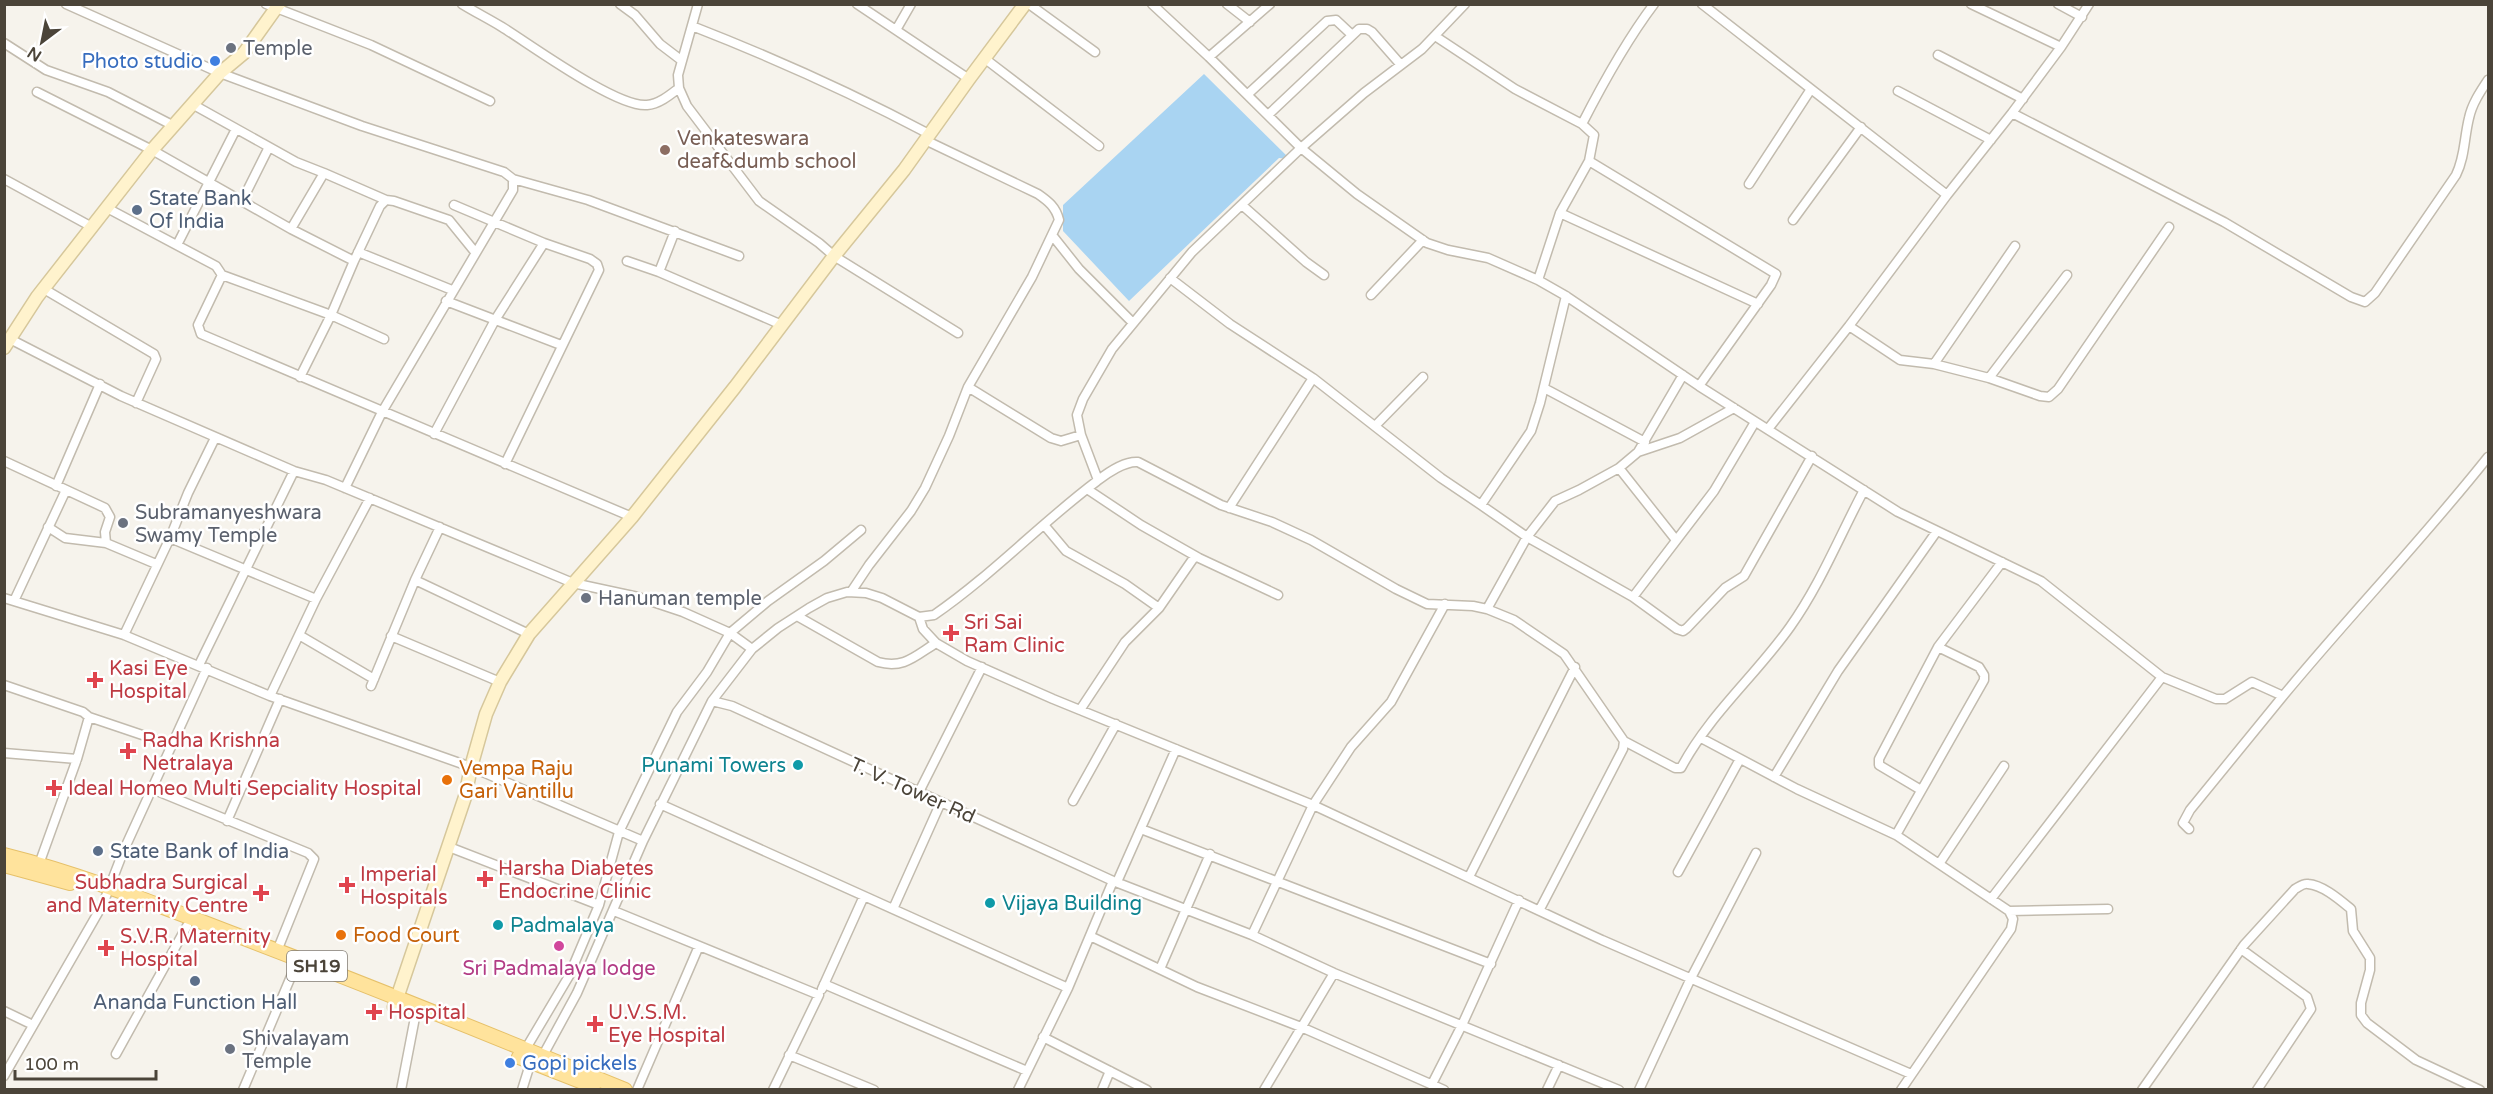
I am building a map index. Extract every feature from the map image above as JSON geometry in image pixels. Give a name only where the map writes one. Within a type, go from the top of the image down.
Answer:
[{"type":"main road","points":[[6,345],[44,288],[152,150],[220,73],[244,53],[274,6]]},
{"type":"main road","points":[[396,1003],[465,797],[486,714],[501,682],[529,634],[632,517],[927,137],[1023,6]]},
{"type":"main road","name":"SH19","points":[[4,855],[277,951],[416,1011],[534,1057],[625,1089]]},
{"type":"main road","name":"SH19","points":[[4,865],[38,868]]},
{"type":"main road","name":"SH19","points":[[108,892],[187,926],[396,1003]]},
{"type":"main road","name":"SH19","points":[[534,1057],[600,1089]]},
{"type":"street","points":[[66,4],[220,73],[362,126],[504,172],[513,179],[588,200],[739,256]]},
{"type":"street","points":[[462,4],[579,77],[625,101],[647,106],[663,100],[679,88]]},
{"type":"street","points":[[620,4],[635,15],[660,44],[681,60]]},
{"type":"street","points":[[698,4],[681,60],[678,75],[679,88],[687,106],[759,201],[834,256],[958,333]]},
{"type":"street","points":[[856,4],[969,78]]},
{"type":"street","points":[[896,30],[911,4]]},
{"type":"street","points":[[1152,4],[1248,94],[1301,148],[1357,194],[1423,240],[1448,250],[1488,258],[1538,280],[1566,296],[1699,386],[1898,512],[2041,581],[2162,677],[2216,699],[2225,699],[2252,682],[2283,696]]},
{"type":"street","points":[[1227,4],[1250,22]]},
{"type":"street","points":[[1209,57],[1270,4]]},
{"type":"street","points":[[1098,480],[1081,435],[1077,415],[1083,399],[1112,349],[1192,252],[1301,148],[1364,93],[1401,65],[1465,4]]},
{"type":"street","points":[[1582,124],[1595,97],[1638,25],[1654,4]]},
{"type":"street","points":[[1702,4],[1947,195]]},
{"type":"street","points":[[1971,4],[2061,47]]},
{"type":"street","points":[[2058,4],[2082,17]]},
{"type":"street","points":[[1768,429],[1850,326],[1947,195],[2023,99],[2089,4]]},
{"type":"street","points":[[274,6],[371,45],[490,101]]},
{"type":"street","points":[[1023,6],[1095,52]]},
{"type":"street","points":[[1248,94],[1327,21],[1336,20],[1353,35]]},
{"type":"street","points":[[692,26],[766,54],[849,92],[927,137],[1038,194],[1049,201],[1059,220],[1032,277],[969,387],[950,436],[925,488],[911,511],[851,592]]},
{"type":"street","points":[[1268,115],[1359,29],[1372,32],[1401,65]]},
{"type":"street","points":[[1434,36],[1515,89],[1582,124],[1594,135],[1589,161],[1560,213],[1538,280]]},
{"type":"street","points":[[4,44],[46,70],[108,92],[174,126]]},
{"type":"street","points":[[1938,55],[2023,99]]},
{"type":"street","points":[[984,58],[1099,146]]},
{"type":"street","points":[[2012,113],[2214,217],[2359,302],[2365,302],[2374,293],[2456,175],[2461,164],[2469,117],[2476,99],[2488,80]]},
{"type":"street","points":[[1749,184],[1811,90]]},
{"type":"street","points":[[1898,91],[1991,140]]},
{"type":"street","points":[[37,92],[152,150],[291,229],[354,261]]},
{"type":"street","points":[[192,104],[269,147],[324,173],[386,200],[449,220],[475,252]]},
{"type":"street","points":[[1793,220],[1861,127]]},
{"type":"street","points":[[177,245],[236,129]]},
{"type":"street","points":[[242,201],[269,147]]},
{"type":"street","points":[[1589,161],[1776,274],[1758,304],[1699,386]]},
{"type":"street","points":[[291,229],[324,173]]},
{"type":"street","points":[[4,179],[92,227]]},
{"type":"street","points":[[345,488],[382,412],[513,190],[513,179]]},
{"type":"street","points":[[300,377],[331,315],[380,206],[386,200]]},
{"type":"street","points":[[454,205],[544,243],[590,259],[597,264],[599,270],[505,464]]},
{"type":"street","points":[[1242,205],[1324,275]]},
{"type":"street","points":[[107,208],[216,266],[222,275],[331,315],[384,339]]},
{"type":"street","points":[[1560,213],[1758,304]]},
{"type":"street","points":[[1850,326],[1900,360],[1934,364],[2049,397],[2058,389],[2169,227]]},
{"type":"street","points":[[659,272],[675,231]]},
{"type":"street","points":[[1052,235],[1079,269],[1133,323]]},
{"type":"street","points":[[1371,295],[1423,240]]},
{"type":"street","points":[[434,434],[495,320],[544,243]]},
{"type":"street","points":[[1934,364],[2015,246]]},
{"type":"street","points":[[358,252],[452,290]]},
{"type":"street","points":[[627,261],[659,272],[782,325]]},
{"type":"street","points":[[222,275],[198,325],[201,334],[632,517]]},
{"type":"street","points":[[1989,378],[2067,275]]},
{"type":"street","points":[[1170,278],[1230,324],[1313,378],[1441,477],[1527,537],[1633,597],[1683,631],[1725,588],[1744,576],[1812,456]]},
{"type":"street","points":[[44,288],[154,354],[156,359],[136,403]]},
{"type":"street","points":[[1481,505],[1531,431],[1566,296]]},
{"type":"street","points":[[446,301],[561,345]]},
{"type":"street","points":[[6,345],[100,384],[136,403],[215,438],[294,471],[370,498],[573,583],[638,597],[683,612],[730,633],[752,649]]},
{"type":"street","points":[[1487,609],[1527,537],[1555,501],[1619,468],[1638,452],[1683,375]]},
{"type":"street","points":[[1375,426],[1423,377]]},
{"type":"street","points":[[1229,508],[1313,378]]},
{"type":"street","points":[[56,486],[100,384]]},
{"type":"street","points":[[969,387],[1052,438],[1061,441],[1081,435]]},
{"type":"street","points":[[1544,388],[1645,442]]},
{"type":"street","points":[[1638,452],[1680,438],[1734,408]]},
{"type":"street","points":[[1633,597],[1714,491],[1755,422]]},
{"type":"street","points":[[124,635],[215,438]]},
{"type":"street","points":[[2189,829],[2184,823],[2190,810],[2342,625],[2453,501],[2488,457]]},
{"type":"street","points":[[4,461],[105,508],[110,517],[105,532],[106,543]]},
{"type":"street","points":[[534,1057],[577,993],[660,804],[712,701],[752,649],[797,616],[827,598],[851,592],[866,592],[919,617],[934,615],[955,601],[1098,480],[1131,462],[1138,462],[1229,508],[1272,522],[1311,540],[1396,589],[1427,604],[1487,609],[1522,626],[1564,654],[1624,741],[1675,768],[1681,768],[1738,690],[1791,627],[1813,590],[1864,489]]},
{"type":"street","points":[[1619,468],[1676,540]]},
{"type":"street","points":[[4,1076],[108,892],[123,852],[172,746],[244,570],[294,471]]},
{"type":"street","points":[[1087,489],[1196,556],[1278,595]]},
{"type":"street","points":[[14,601],[66,490]]},
{"type":"street","points":[[270,696],[316,599],[370,498]]},
{"type":"street","points":[[1045,526],[1066,551],[1125,584],[1159,608]]},
{"type":"street","points":[[48,527],[65,537],[106,543],[156,564]]},
{"type":"street","points":[[299,634],[373,682],[415,580],[440,527]]},
{"type":"street","points":[[522,1089],[599,905],[619,832],[677,712],[707,672],[730,633],[861,530]]},
{"type":"street","points":[[1774,777],[1838,671],[1937,531]]},
{"type":"street","points":[[170,538],[316,599]]},
{"type":"street","points":[[1080,710],[1125,642],[1159,608],[1196,556]]},
{"type":"street","points":[[1921,790],[1878,765],[1938,647],[2002,562]]},
{"type":"street","points":[[415,580],[529,634]]},
{"type":"street","points":[[4,598],[124,635],[203,666],[270,696],[471,767],[643,841]]},
{"type":"street","points":[[1252,935],[1313,805],[1351,747],[1391,702],[1446,604]]},
{"type":"street","points":[[797,616],[878,662],[891,666],[905,663],[936,643]]},
{"type":"street","points":[[919,617],[923,629],[936,643],[982,667],[1080,710],[1313,805],[1540,909],[1602,940],[1911,1074]]},
{"type":"street","points":[[391,636],[501,682]]},
{"type":"street","points":[[1896,835],[1984,675],[1979,668],[1938,647]]},
{"type":"street","points":[[919,792],[982,667]]},
{"type":"street","points":[[1469,877],[1575,667]]},
{"type":"street","points":[[1991,899],[2162,677]]},
{"type":"street","points":[[4,685],[172,746]]},
{"type":"street","points":[[228,821],[280,699]]},
{"type":"street","name":"T. V. Tower Rd","points":[[712,701],[732,706],[1115,881],[1252,935],[1334,973],[1619,1089]]},
{"type":"street","points":[[38,868],[77,759],[89,717]]},
{"type":"street","points":[[1073,801],[1116,724]]},
{"type":"street","points":[[1701,738],[1774,777],[1896,835],[2009,911],[2013,919],[2011,930],[1911,1074],[1905,1088]]},
{"type":"street","points":[[1540,909],[1623,749],[1624,741]]},
{"type":"street","points":[[1018,1089],[1068,988],[1176,749]]},
{"type":"street","points":[[4,753],[77,759]]},
{"type":"street","points":[[1678,872],[1740,759]]},
{"type":"street","points":[[1939,864],[2004,766]]},
{"type":"street","points":[[152,789],[308,853],[314,859],[277,951]]},
{"type":"street","points":[[893,909],[941,802]]},
{"type":"street","points":[[660,804],[1068,988]]},
{"type":"street","points":[[1141,829],[1491,964]]},
{"type":"street","points":[[449,847],[599,905]]},
{"type":"street","points":[[1639,1089],[1691,978],[1756,853]]},
{"type":"street","points":[[1160,969],[1188,910],[1210,854]]},
{"type":"street","points":[[2142,1089],[2241,949],[2283,900],[2304,884],[2310,884],[2335,896],[2351,909],[2353,931],[2370,958],[2370,969],[2361,1003],[2361,1015],[2367,1023],[2416,1060],[2462,1086],[2480,1089]]},
{"type":"street","points":[[773,1089],[864,896]]},
{"type":"street","points":[[1432,1084],[1491,964],[1519,900]]},
{"type":"street","points":[[2009,911],[2108,909]]},
{"type":"street","points":[[614,911],[819,995]]},
{"type":"street","points":[[116,1054],[187,926]]},
{"type":"street","points":[[1090,936],[1197,987],[1301,1027],[1444,1089]]},
{"type":"street","points":[[637,1089],[699,946]]},
{"type":"street","points":[[2241,949],[2307,998],[2311,1009],[2257,1089]]},
{"type":"street","points":[[243,1089],[295,967]]},
{"type":"street","points":[[1264,1089],[1334,973]]},
{"type":"street","points":[[824,984],[1027,1071]]},
{"type":"street","points":[[4,1011],[33,1025]]},
{"type":"street","points":[[401,1089],[416,1011]]},
{"type":"street","points":[[1043,1037],[1147,1089]]},
{"type":"street","points":[[789,1055],[874,1089]]},
{"type":"street","points":[[1547,1089],[1559,1065]]},
{"type":"street","points":[[1102,1089],[1110,1071]]},
{"type":"water","points":[[1204,74],[1290,159],[1279,158],[1129,301],[1063,231],[1063,205]]},
{"type":"place","name":"Temple","points":[[231,48]]},
{"type":"place","name":"Photo studio","points":[[215,61]]},
{"type":"place","name":"Venkateswara deaf&dumb school","points":[[665,150]]},
{"type":"place","name":"State Bank Of India","points":[[137,210]]},
{"type":"place","name":"Subramanyeshwara Swamy Temple","points":[[123,523]]},
{"type":"place","name":"Hanuman temple","points":[[586,598]]},
{"type":"place","name":"Sri Sai Ram Clinic","points":[[951,633]]},
{"type":"place","name":"Kasi Eye Hospital","points":[[95,680]]},
{"type":"place","name":"Radha Krishna Netralaya","points":[[128,751]]},
{"type":"place","name":"Punami Towers","points":[[798,765]]},
{"type":"place","name":"Vempa Raju Gari Vantillu","points":[[447,780]]},
{"type":"place","name":"Ideal Homeo Multi Sepciality Hospital","points":[[54,788]]},
{"type":"place","name":"State Bank of India","points":[[98,851]]},
{"type":"place","name":"Harsha Diabetes Endocrine Clinic","points":[[485,879]]},
{"type":"place","name":"Imperial Hospitals","points":[[347,885]]},
{"type":"place","name":"Subhadra Surgical and Maternity Centre","points":[[261,893]]},
{"type":"place","name":"Vijaya Building","points":[[990,903]]},
{"type":"place","name":"Padmalaya","points":[[498,925]]},
{"type":"place","name":"Food Court","points":[[341,935]]},
{"type":"place","name":"Sri Padmalaya lodge","points":[[559,946]]},
{"type":"place","name":"S.V.R. Maternity Hospital","points":[[106,948]]},
{"type":"place","name":"Ananda Function Hall","points":[[195,981]]},
{"type":"place","name":"Hospital","points":[[374,1012]]},
{"type":"place","name":"U.V.S.M. Eye Hospital","points":[[595,1024]]},
{"type":"place","name":"Shivalayam Temple","points":[[230,1049]]},
{"type":"place","name":"Gopi pickels","points":[[510,1063]]}]
